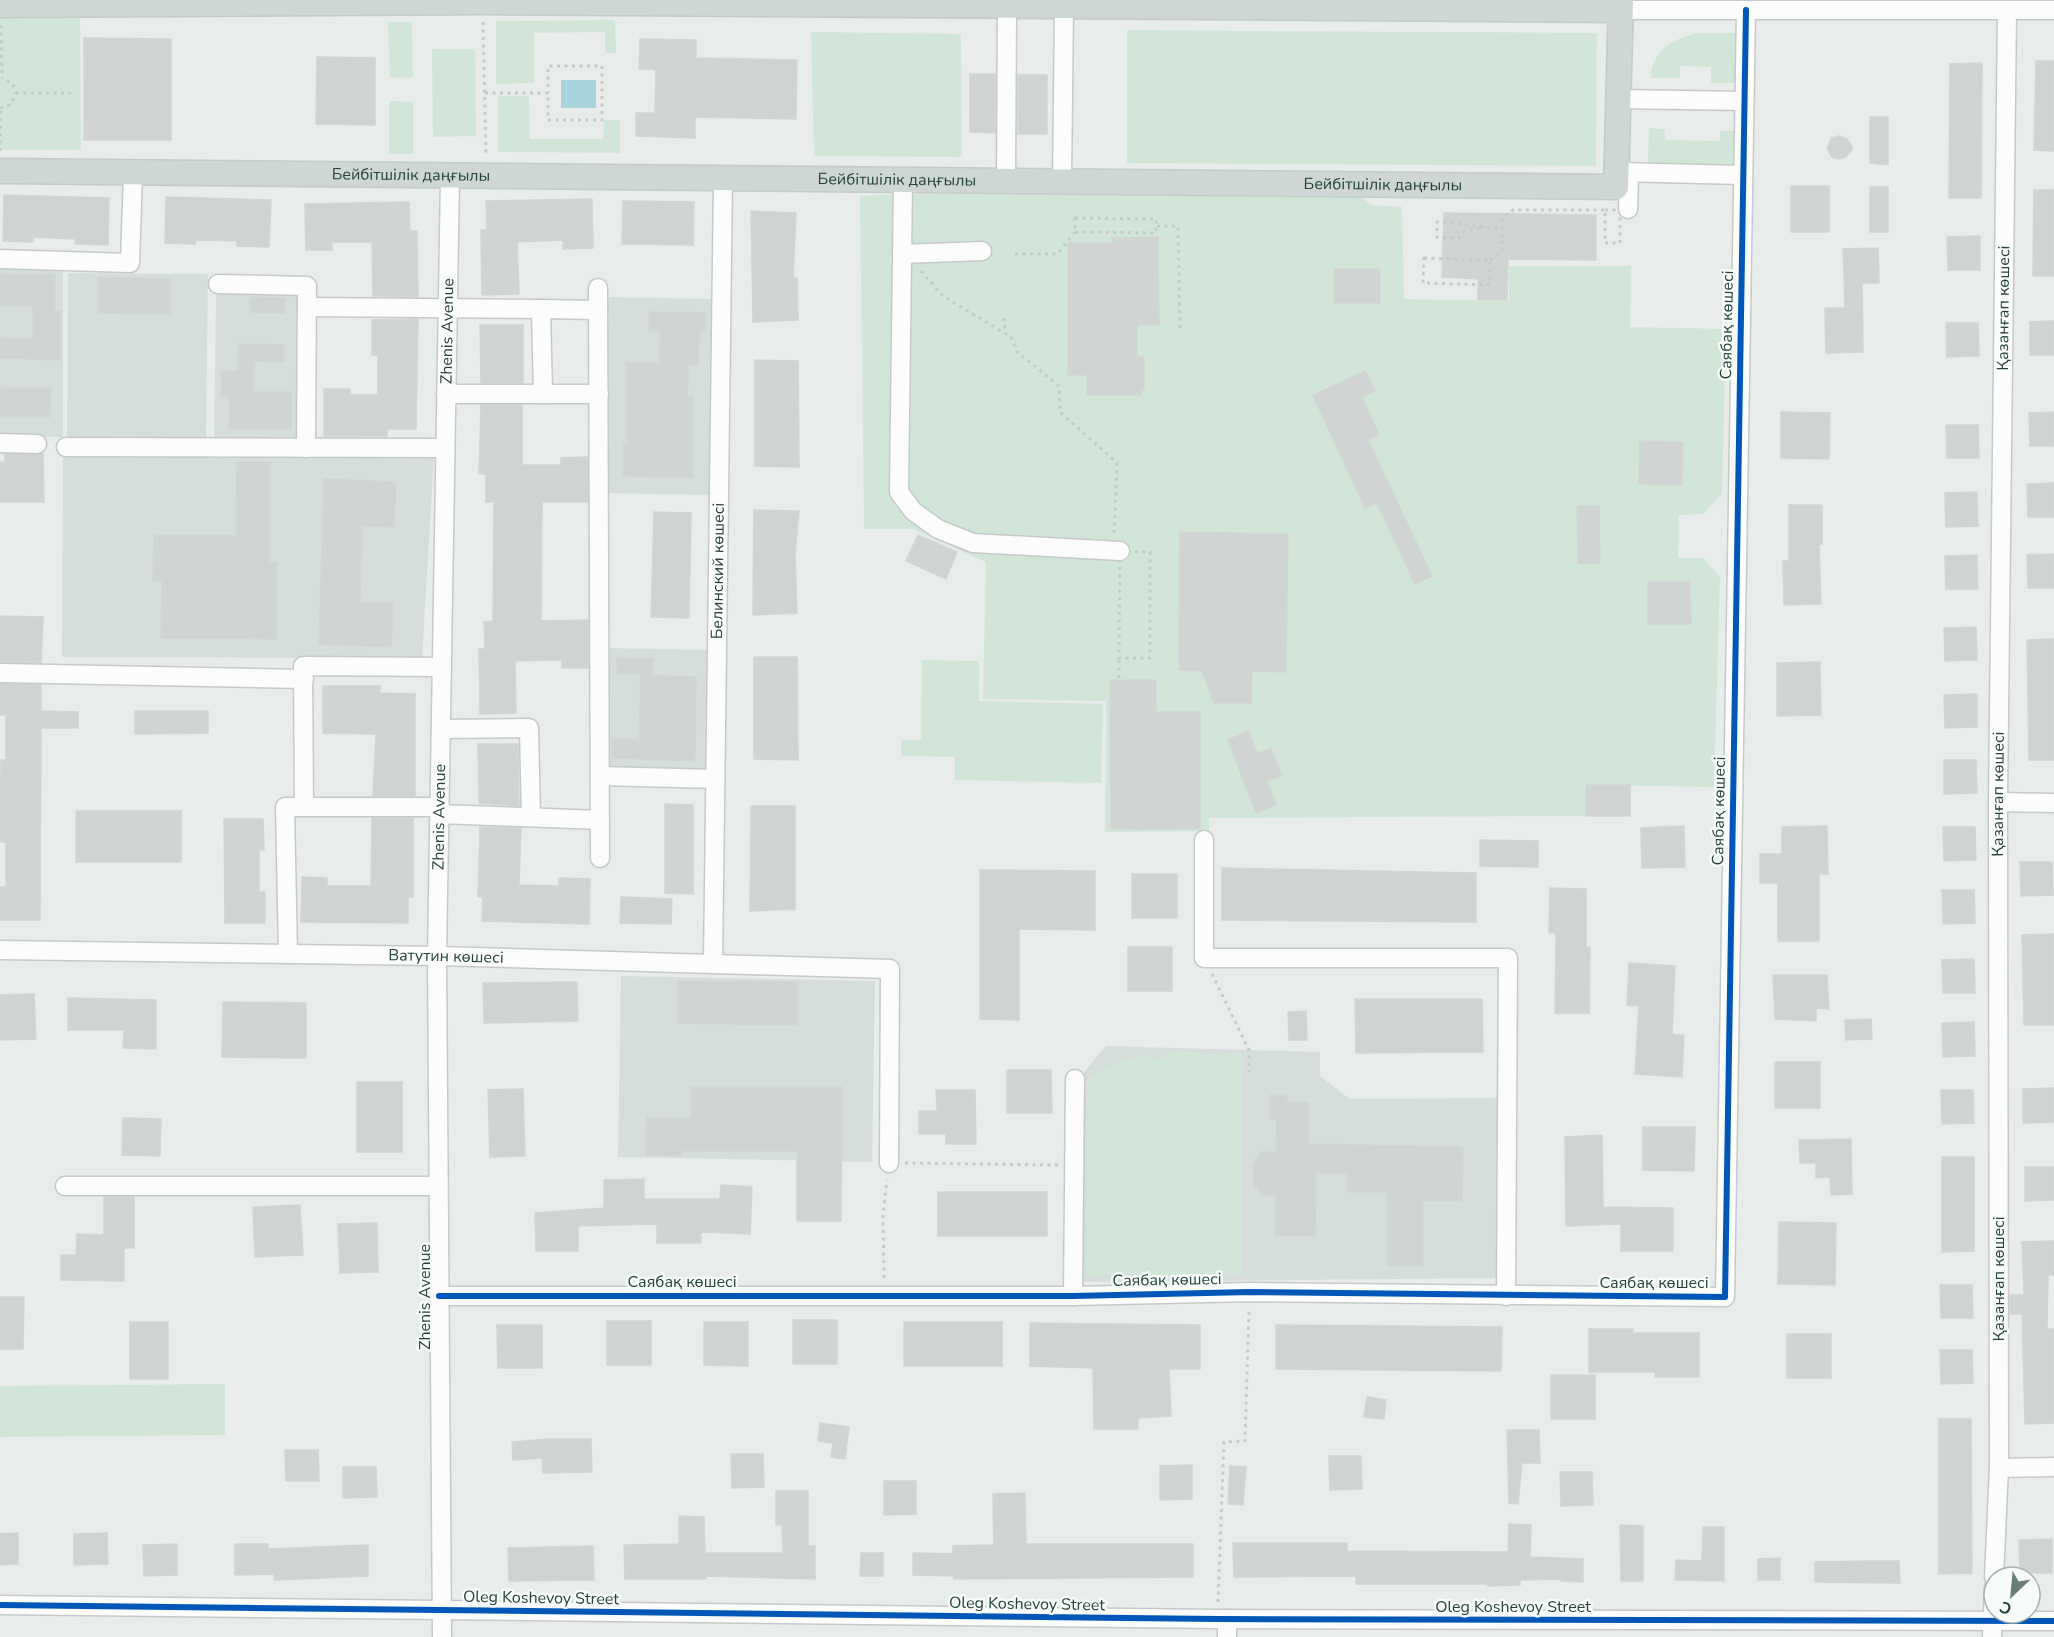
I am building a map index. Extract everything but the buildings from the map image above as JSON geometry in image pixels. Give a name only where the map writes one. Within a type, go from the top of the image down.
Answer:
[{"type":"main road","points":[[0,4],[482,1],[944,3],[1064,6],[1117,3],[1621,5],[1618,99],[1623,172]]},
{"type":"main road","name":"Бейбітшілік даңғылы","points":[[0,171],[1616,187],[1623,172]]},
{"type":"street","points":[[1006,181],[1010,4]]},
{"type":"street","points":[[1621,5],[1746,10],[1923,5],[2054,10]]},
{"type":"street","points":[[1062,182],[1064,6]]},
{"type":"street","name":"Саябақ көшесі","points":[[438,1296],[1073,1296],[1250,1292],[1725,1297],[1746,10]]},
{"type":"street","name":"Қазанғап көшесі","points":[[1995,1565],[1999,1468],[1998,802],[2007,10]]},
{"type":"street","points":[[1618,99],[1744,101]]},
{"type":"street","points":[[0,259],[130,263],[133,172]]},
{"type":"street","points":[[1628,209],[1623,172],[1743,176]]},
{"type":"street","name":"Zhenis Avenue","points":[[442,1637],[437,956],[450,176]]},
{"type":"street","name":"Белинский көшесі","points":[[713,964],[723,178]]},
{"type":"street","points":[[903,181],[899,492],[914,511],[938,529],[973,543],[1117,551]]},
{"type":"street","points":[[902,254],[982,251]]},
{"type":"street","points":[[218,284],[308,286],[306,448]]},
{"type":"street","points":[[598,288],[600,858]]},
{"type":"street","points":[[307,307],[598,310]]},
{"type":"street","points":[[541,309],[543,394]]},
{"type":"street","points":[[446,394],[598,394]]},
{"type":"street","points":[[0,443],[37,444]]},
{"type":"street","points":[[66,447],[445,448]]},
{"type":"street","points":[[304,807],[303,666],[442,668]]},
{"type":"street","points":[[0,673],[304,679]]},
{"type":"street","points":[[441,729],[529,728],[531,817]]},
{"type":"street","points":[[600,776],[715,779]]},
{"type":"street","points":[[1998,802],[2054,803]]},
{"type":"street","points":[[288,954],[285,807],[440,811],[600,820]]},
{"type":"street","points":[[1204,840],[1204,958],[1508,958],[1506,1296]]},
{"type":"street","name":"Ватутин көшесі","points":[[0,950],[437,956],[890,969],[889,1163]]},
{"type":"street","points":[[1073,1296],[1075,1079]]},
{"type":"street","points":[[65,1186],[438,1186]]},
{"type":"street","points":[[1999,1468],[2054,1467]]},
{"type":"street","name":"Oleg Koshevoy Street","points":[[0,1605],[1224,1625],[1992,1630],[2054,1621]]},
{"type":"path","points":[[482,1],[487,176]]},
{"type":"path","points":[[0,4],[1,78],[13,84],[16,93],[10,105],[1,108],[0,158]]},
{"type":"path","points":[[548,66],[602,66],[602,120],[548,120],[548,93],[548,66]]},
{"type":"path","points":[[16,93],[71,93]]},
{"type":"path","points":[[485,93],[548,93]]},
{"type":"path","points":[[1490,260],[1489,285],[1423,283],[1424,258],[1490,260],[1502,252],[1502,218],[1513,210],[1605,210],[1620,210],[1620,243],[1605,243],[1605,210]]},
{"type":"path","points":[[1015,254],[1057,254],[1075,232],[1075,218],[1156,219],[1156,233],[1075,232]]},
{"type":"path","points":[[1480,228],[1467,222],[1437,222],[1437,237],[1459,238],[1465,231],[1502,228]]},
{"type":"path","points":[[1156,226],[1179,226],[1180,332]]},
{"type":"path","points":[[919,269],[943,296],[1011,337],[1017,352],[1059,386],[1060,411],[1117,463],[1119,678]]},
{"type":"path","points":[[1004,318],[1005,333]]},
{"type":"path","points":[[1117,551],[1150,552],[1150,658],[1119,658]]},
{"type":"path","points":[[1204,958],[1249,1050],[1249,1072]]},
{"type":"path","points":[[884,1296],[883,1215],[889,1163],[1075,1166]]},
{"type":"path","points":[[1224,1625],[1224,1442],[1245,1441],[1250,1292]]},
{"type":"shaded area","points":[[0,267],[63,267],[63,437],[0,437]]},
{"type":"shaded area","points":[[68,273],[208,274],[206,438],[67,437]]},
{"type":"shaded area","points":[[216,290],[300,291],[298,439],[214,438]]},
{"type":"shaded area","points":[[606,297],[712,299],[709,495],[603,493]]},
{"type":"shaded area","points":[[63,456],[434,457],[422,658],[62,657]]},
{"type":"shaded area","points":[[607,648],[708,650],[706,770],[605,769]]},
{"type":"shaded area","points":[[621,976],[875,981],[872,1162],[618,1157]]},
{"type":"shaded area","points":[[1106,1046],[1320,1052],[1320,1076],[1350,1099],[1498,1098],[1499,1278],[1083,1282],[1084,1072]]},
{"type":"green space","points":[[0,18],[80,18],[81,150],[0,150]]},
{"type":"green space","points":[[615,20],[616,53],[605,53],[605,32],[534,33],[534,83],[496,84],[496,21]]},
{"type":"green space","points":[[388,22],[412,22],[413,77],[390,78]]},
{"type":"green space","points":[[1127,30],[1597,33],[1596,166],[1127,163]]},
{"type":"green space","points":[[811,32],[961,34],[962,157],[814,156]]},
{"type":"green space","points":[[1696,33],[1736,33],[1735,83],[1711,83],[1711,67],[1680,66],[1680,78],[1651,78],[1652,68],[1659,53],[1671,43]]},
{"type":"green space","points":[[432,49],[475,49],[476,136],[433,137]]},
{"type":"green space","points":[[498,96],[529,96],[530,139],[603,139],[604,120],[620,120],[620,153],[498,152]]},
{"type":"green space","points":[[389,101],[413,102],[413,154],[389,154]]},
{"type":"green space","points":[[1649,128],[1665,129],[1665,140],[1720,141],[1720,131],[1735,131],[1734,169],[1648,167]]},
{"type":"green space","points":[[908,194],[1359,195],[1371,205],[1402,207],[1404,299],[1509,301],[1509,266],[1631,266],[1630,327],[1726,329],[1722,494],[1703,514],[1679,515],[1678,558],[1703,558],[1720,577],[1714,787],[1587,785],[1586,816],[1209,818],[1209,831],[1105,832],[1106,701],[983,699],[986,562],[913,529],[864,529],[860,196]]},
{"type":"green space","points":[[922,660],[979,661],[979,701],[1103,704],[1101,783],[955,780],[955,757],[901,756],[901,740],[921,740]]},
{"type":"green space","points":[[1170,1051],[1196,1052],[1206,1055],[1211,1053],[1242,1054],[1242,1275],[1086,1275],[1087,1080],[1121,1061],[1138,1057],[1158,1060]]},
{"type":"green space","points":[[225,1384],[225,1435],[0,1437],[0,1386]]},
{"type":"water","points":[[561,80],[596,80],[596,108],[561,108]]},
{"type":"cycle path","points":[[439,1296],[1073,1296],[1250,1292],[1725,1297],[1746,10]]},
{"type":"cycle path","points":[[0,1605],[1217,1619],[2054,1621]]}]
